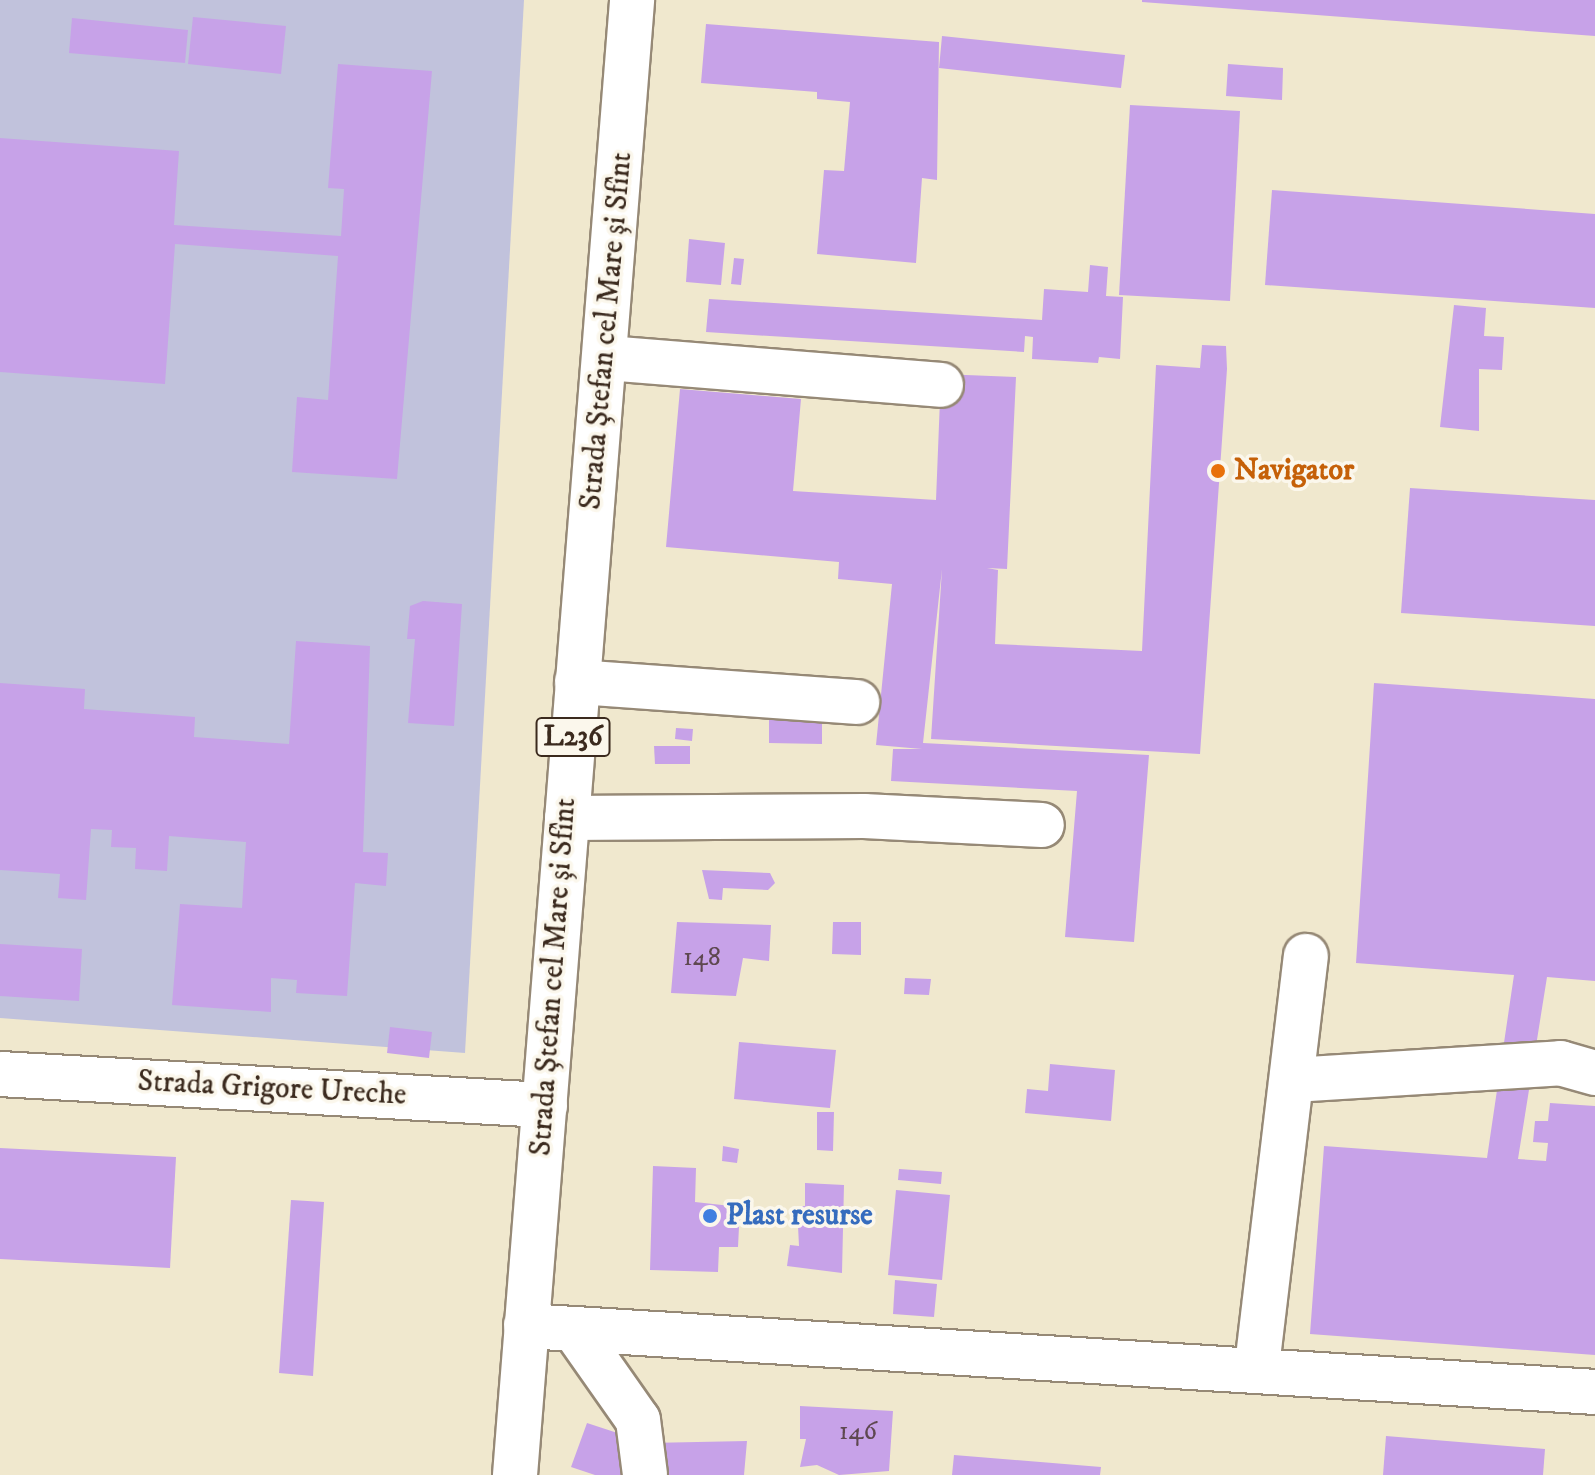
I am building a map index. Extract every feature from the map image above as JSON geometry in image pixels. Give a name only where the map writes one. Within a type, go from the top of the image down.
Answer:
[{"type":"main road","name":"Strada Ștefan cel Mare și Sfînt","points":[[515,1475],[577,682],[607,358],[632,0]]},
{"type":"main road","points":[[607,358],[941,385]]},
{"type":"main road","points":[[577,682],[857,702]]},
{"type":"main road","points":[[567,818],[864,816],[1042,825]]},
{"type":"main road","points":[[1257,1366],[1306,956]]},
{"type":"main road","points":[[1293,1080],[1560,1063],[1595,1073]]},
{"type":"main road","name":"Strada Grigore Ureche","points":[[0,1074],[545,1105]]},
{"type":"main road","points":[[526,1326],[1257,1366],[1595,1392]]},
{"type":"main road","points":[[574,1329],[638,1420],[645,1475]]},
{"type":"shaded area","points":[[0,0],[524,0],[465,1053],[0,1018]]},
{"type":"building","points":[[1595,0],[1595,36],[1142,2]]},
{"type":"building","points":[[193,17],[286,26],[281,74],[188,64]]},
{"type":"building","points":[[72,18],[188,30],[185,63],[69,53]]},
{"type":"building","points":[[706,24],[939,42],[937,180],[922,178],[916,263],[817,254],[824,170],[844,171],[850,102],[817,99],[817,92],[701,83]]},
{"type":"building","points":[[942,36],[1125,55],[1121,88],[939,68]]},
{"type":"building","points":[[338,64],[432,71],[397,479],[292,472],[297,397],[328,400],[338,256],[175,244],[165,384],[0,372],[0,138],[179,151],[174,225],[341,236],[344,189],[328,188]]},
{"type":"building","points":[[1228,64],[1283,68],[1282,100],[1226,96]]},
{"type":"building","points":[[1130,105],[1240,111],[1230,301],[1119,295]]},
{"type":"building","points":[[1272,190],[1595,214],[1595,308],[1265,285]]},
{"type":"building","points":[[689,239],[725,243],[721,285],[686,282]]},
{"type":"building","points":[[734,258],[744,259],[741,285],[731,284]]},
{"type":"building","points":[[1090,265],[1108,267],[1106,296],[1123,297],[1120,359],[1099,357],[1098,363],[1032,359],[1033,337],[1025,336],[1024,352],[706,332],[709,299],[1042,320],[1044,289],[1088,292]]},
{"type":"building","points":[[1454,305],[1486,308],[1484,336],[1504,337],[1502,370],[1479,369],[1479,431],[1440,427]]},
{"type":"building","points":[[1202,345],[1226,346],[1227,369],[1200,754],[931,739],[942,569],[923,743],[1149,755],[1134,942],[1065,937],[1077,791],[891,781],[893,749],[922,749],[876,745],[892,584],[838,579],[839,562],[666,547],[680,389],[801,399],[793,491],[936,500],[941,374],[1016,377],[1007,569],[987,568],[998,570],[995,644],[1142,651],[1156,365],[1200,368]]},
{"type":"building","points":[[1410,488],[1595,500],[1595,626],[1401,613]]},
{"type":"building","points":[[423,601],[462,604],[454,726],[408,723],[415,639],[407,639],[410,606]]},
{"type":"building","points":[[296,641],[370,646],[363,852],[388,853],[386,886],[355,883],[347,996],[296,993],[297,980],[271,978],[271,1012],[172,1005],[180,904],[242,908],[246,842],[169,836],[167,871],[135,869],[136,848],[111,847],[112,830],[91,829],[86,900],[58,898],[60,874],[0,870],[0,683],[85,689],[84,709],[195,717],[194,737],[289,744]]},
{"type":"building","points":[[1374,683],[1595,699],[1595,981],[1547,977],[1518,1159],[1546,1161],[1548,1143],[1533,1142],[1535,1121],[1548,1121],[1550,1103],[1595,1106],[1595,1355],[1310,1334],[1324,1146],[1487,1158],[1514,975],[1356,963]]},
{"type":"building","points":[[769,711],[822,712],[822,744],[769,743]]},
{"type":"building","points":[[676,728],[693,729],[692,741],[675,739]]},
{"type":"building","points":[[654,746],[690,746],[690,764],[655,764]]},
{"type":"building","points":[[702,870],[770,873],[775,883],[768,890],[723,888],[722,900],[709,899]]},
{"type":"building","points":[[677,922],[771,925],[769,961],[743,958],[736,996],[671,993]]},
{"type":"building","points":[[833,922],[861,922],[861,955],[832,954]]},
{"type":"building","points":[[0,944],[82,949],[79,1001],[0,996]]},
{"type":"building","points":[[905,978],[931,979],[929,995],[904,994]]},
{"type":"building","points":[[390,1027],[432,1032],[429,1058],[387,1053]]},
{"type":"building","points":[[739,1042],[836,1050],[830,1108],[734,1099]]},
{"type":"building","points":[[1050,1064],[1115,1070],[1111,1121],[1025,1113],[1027,1089],[1048,1091]]},
{"type":"building","points":[[817,1112],[834,1112],[833,1151],[817,1150]]},
{"type":"building","points":[[723,1146],[739,1149],[737,1163],[722,1161]]},
{"type":"building","points":[[0,1148],[176,1157],[170,1268],[0,1259]]},
{"type":"building","points":[[653,1166],[696,1168],[695,1202],[740,1207],[738,1247],[719,1247],[718,1272],[650,1270]]},
{"type":"building","points":[[899,1169],[942,1172],[941,1184],[898,1180]]},
{"type":"building","points":[[805,1183],[844,1185],[842,1273],[787,1266],[790,1245],[799,1246],[797,1206],[805,1206]]},
{"type":"building","points":[[896,1190],[950,1195],[942,1280],[888,1275]]},
{"type":"building","points":[[291,1200],[324,1202],[313,1376],[279,1373]]},
{"type":"building","points":[[895,1280],[937,1284],[934,1317],[893,1314]]},
{"type":"building","points":[[800,1406],[893,1411],[889,1471],[839,1475],[817,1465],[800,1467],[806,1439],[800,1439]]},
{"type":"building","points":[[587,1423],[648,1443],[747,1441],[744,1475],[595,1475],[571,1467]]},
{"type":"building","points":[[1386,1436],[1545,1449],[1543,1475],[1383,1475]]},
{"type":"building","points":[[954,1455],[1101,1467],[1100,1475],[952,1475]]},
{"type":"place","name":"Navigator","points":[[1218,471]]},
{"type":"place","name":"Plast resurse","points":[[710,1216]]}]
